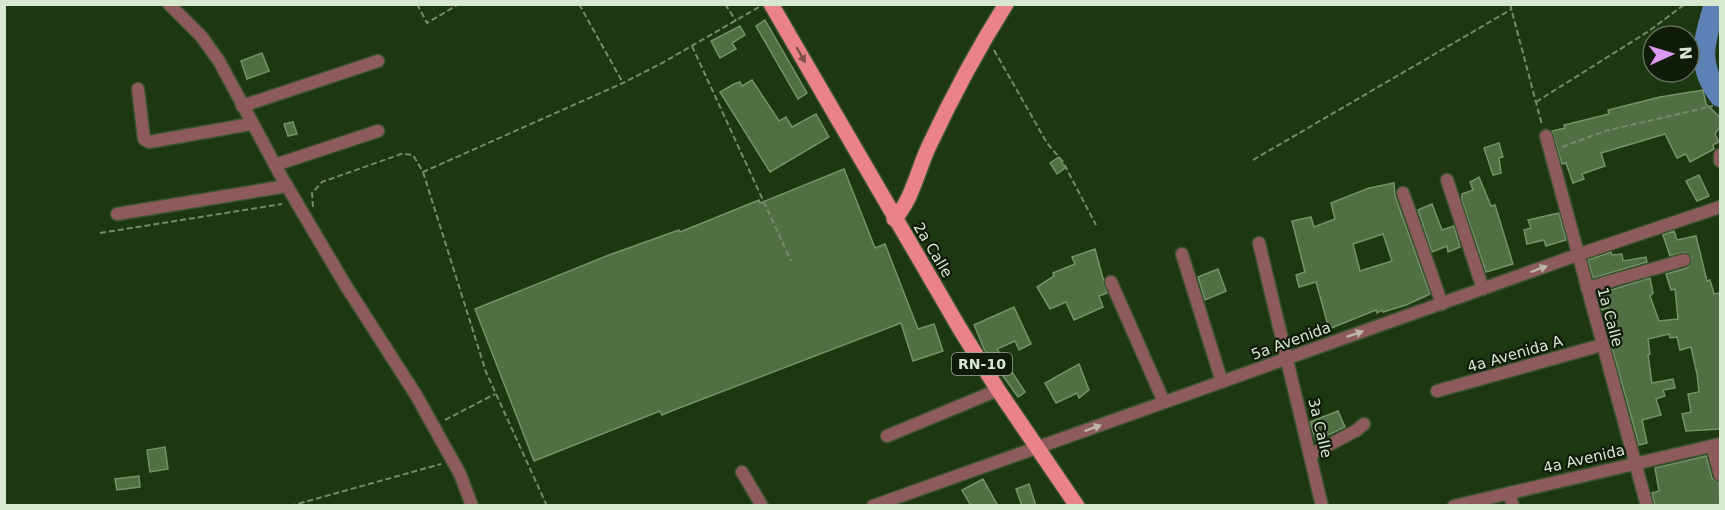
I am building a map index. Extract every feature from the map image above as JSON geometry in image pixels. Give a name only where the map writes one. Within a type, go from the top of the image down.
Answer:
[{"type":"main road","name":"2a Calle","points":[[771,4],[894,219],[998,390],[1077,506]]},
{"type":"main road","points":[[894,219],[901,211],[943,116],[981,43],[1006,4]]},
{"type":"street","points":[[168,4],[201,36],[219,61],[274,165],[346,286],[434,426],[453,460],[472,506]]},
{"type":"street","points":[[242,106],[378,61]]},
{"type":"street","points":[[138,89],[144,139],[149,142],[251,124]]},
{"type":"street","points":[[274,165],[378,131]]},
{"type":"street","name":"1a Calle","points":[[1546,136],[1647,506]]},
{"type":"street","points":[[1447,180],[1483,289]]},
{"type":"street","points":[[117,214],[287,186]]},
{"type":"street","points":[[1403,193],[1442,304]]},
{"type":"street","name":"5a Avenida","points":[[873,506],[1580,254],[1720,207]]},
{"type":"street","name":"3a Calle","points":[[1259,243],[1322,506]]},
{"type":"street","points":[[1182,254],[1222,382]]},
{"type":"street","points":[[1587,288],[1684,260]]},
{"type":"street","points":[[1110,282],[1164,402]]},
{"type":"street","name":"4a Avenida A","points":[[1437,391],[1602,345]]},
{"type":"street","points":[[887,436],[998,390]]},
{"type":"street","points":[[1310,455],[1364,424]]},
{"type":"street","points":[[1716,445],[1720,475]]},
{"type":"street","name":"4a Avenida","points":[[1455,506],[1716,445]]},
{"type":"street","points":[[742,472],[762,506]]},
{"type":"street","points":[[1509,493],[1513,506]]},
{"type":"path","points":[[417,4],[427,23],[459,4]]},
{"type":"path","points":[[579,4],[623,82]]},
{"type":"path","points":[[725,4],[736,21]]},
{"type":"path","points":[[423,172],[623,82],[692,46],[764,4]]},
{"type":"path","points":[[1510,4],[1546,136]]},
{"type":"path","points":[[1536,102],[1648,32],[1685,4]]},
{"type":"path","points":[[1253,160],[1512,9]]},
{"type":"path","points":[[981,43],[997,54],[1047,143],[1063,162],[1096,225]]},
{"type":"path","points":[[692,46],[791,261]]},
{"type":"path","points":[[1550,151],[1605,131],[1713,106]]},
{"type":"path","points":[[311,224],[314,211],[312,193],[322,182],[401,154],[413,155],[423,172],[452,268],[495,394],[547,506]]},
{"type":"path","points":[[100,232],[297,202]]},
{"type":"path","points":[[434,426],[495,394]]},
{"type":"path","points":[[290,506],[453,460]]},
{"type":"building","points":[[765,20],[807,93],[798,99],[756,26]]},
{"type":"building","points":[[740,26],[745,35],[732,43],[736,49],[720,58],[711,41]]},
{"type":"building","points":[[262,53],[269,71],[247,79],[241,61]]},
{"type":"building","points":[[752,80],[779,121],[786,117],[792,127],[816,114],[829,137],[770,172],[720,92],[734,84],[740,82],[742,86]]},
{"type":"building","points":[[1703,90],[1706,104],[1720,117],[1720,127],[1715,134],[1719,142],[1713,145],[1714,149],[1690,162],[1686,154],[1677,158],[1665,134],[1601,153],[1605,166],[1582,174],[1584,179],[1573,183],[1566,163],[1562,164],[1552,131],[1565,128],[1564,125],[1609,114],[1608,110],[1660,97]]},
{"type":"building","points":[[293,122],[297,134],[288,136],[284,124]]},
{"type":"building","points":[[1499,143],[1503,157],[1499,158],[1501,173],[1493,175],[1484,148]]},
{"type":"building","points":[[1059,157],[1065,168],[1057,174],[1050,163]]},
{"type":"building","points":[[844,169],[875,248],[885,244],[918,329],[934,324],[943,351],[913,361],[901,323],[662,415],[660,411],[534,461],[475,309],[609,255],[679,230],[680,232],[759,200],[760,203]]},
{"type":"building","points":[[1699,175],[1709,196],[1697,201],[1686,181]]},
{"type":"building","points":[[1479,177],[1491,206],[1495,205],[1513,264],[1486,272],[1462,201],[1462,194],[1473,190],[1470,182]]},
{"type":"building","points":[[1394,183],[1395,196],[1430,294],[1383,312],[1382,310],[1377,313],[1376,310],[1329,329],[1316,282],[1299,287],[1296,275],[1305,272],[1292,221],[1311,217],[1314,227],[1335,219],[1331,203],[1369,188]],"holes":[[[1383,234],[1392,261],[1360,271],[1353,244]]]},
{"type":"building","points":[[1432,204],[1442,230],[1454,226],[1460,247],[1448,252],[1447,246],[1432,252],[1418,210]]},
{"type":"building","points":[[1559,213],[1566,240],[1546,246],[1544,240],[1527,244],[1524,230],[1531,228],[1528,220]]},
{"type":"building","points":[[1674,231],[1677,240],[1696,236],[1707,281],[1710,280],[1714,294],[1720,293],[1720,429],[1686,431],[1682,414],[1691,412],[1688,394],[1699,392],[1697,374],[1691,347],[1680,350],[1677,337],[1670,338],[1669,334],[1648,339],[1650,354],[1648,355],[1652,383],[1673,379],[1675,388],[1663,390],[1665,396],[1656,399],[1661,415],[1642,420],[1647,443],[1639,445],[1612,348],[1619,346],[1608,308],[1602,310],[1598,294],[1650,278],[1653,293],[1650,296],[1659,321],[1678,319],[1675,289],[1671,290],[1666,274],[1687,268],[1692,258],[1685,252],[1670,256],[1663,235]]},
{"type":"building","points":[[1095,249],[1107,293],[1099,296],[1103,307],[1074,320],[1066,302],[1050,309],[1037,287],[1054,276],[1053,273],[1075,264],[1072,257]]},
{"type":"building","points":[[1611,252],[1612,255],[1622,254],[1623,261],[1646,257],[1647,262],[1593,278],[1588,260]]},
{"type":"building","points":[[1218,269],[1226,291],[1205,300],[1198,277]]},
{"type":"building","points":[[1014,307],[1031,344],[1019,350],[1015,341],[997,349],[1025,392],[1018,397],[985,351],[974,325]]},
{"type":"building","points":[[1079,364],[1089,390],[1079,398],[1077,393],[1056,403],[1045,383]]},
{"type":"building","points":[[1338,411],[1345,427],[1316,441],[1310,422]]},
{"type":"building","points":[[165,447],[168,469],[150,472],[147,450]]},
{"type":"building","points":[[1706,456],[1712,478],[1719,483],[1720,506],[1655,506],[1652,493],[1659,491],[1655,468]]},
{"type":"building","points":[[139,476],[140,487],[117,490],[115,479]]},
{"type":"building","points":[[983,479],[998,506],[971,506],[962,490]]},
{"type":"building","points":[[1029,484],[1036,506],[1022,506],[1016,489]]},
{"type":"waterway","points":[[1718,4],[1714,7],[1704,53],[1708,74],[1720,96]]}]
